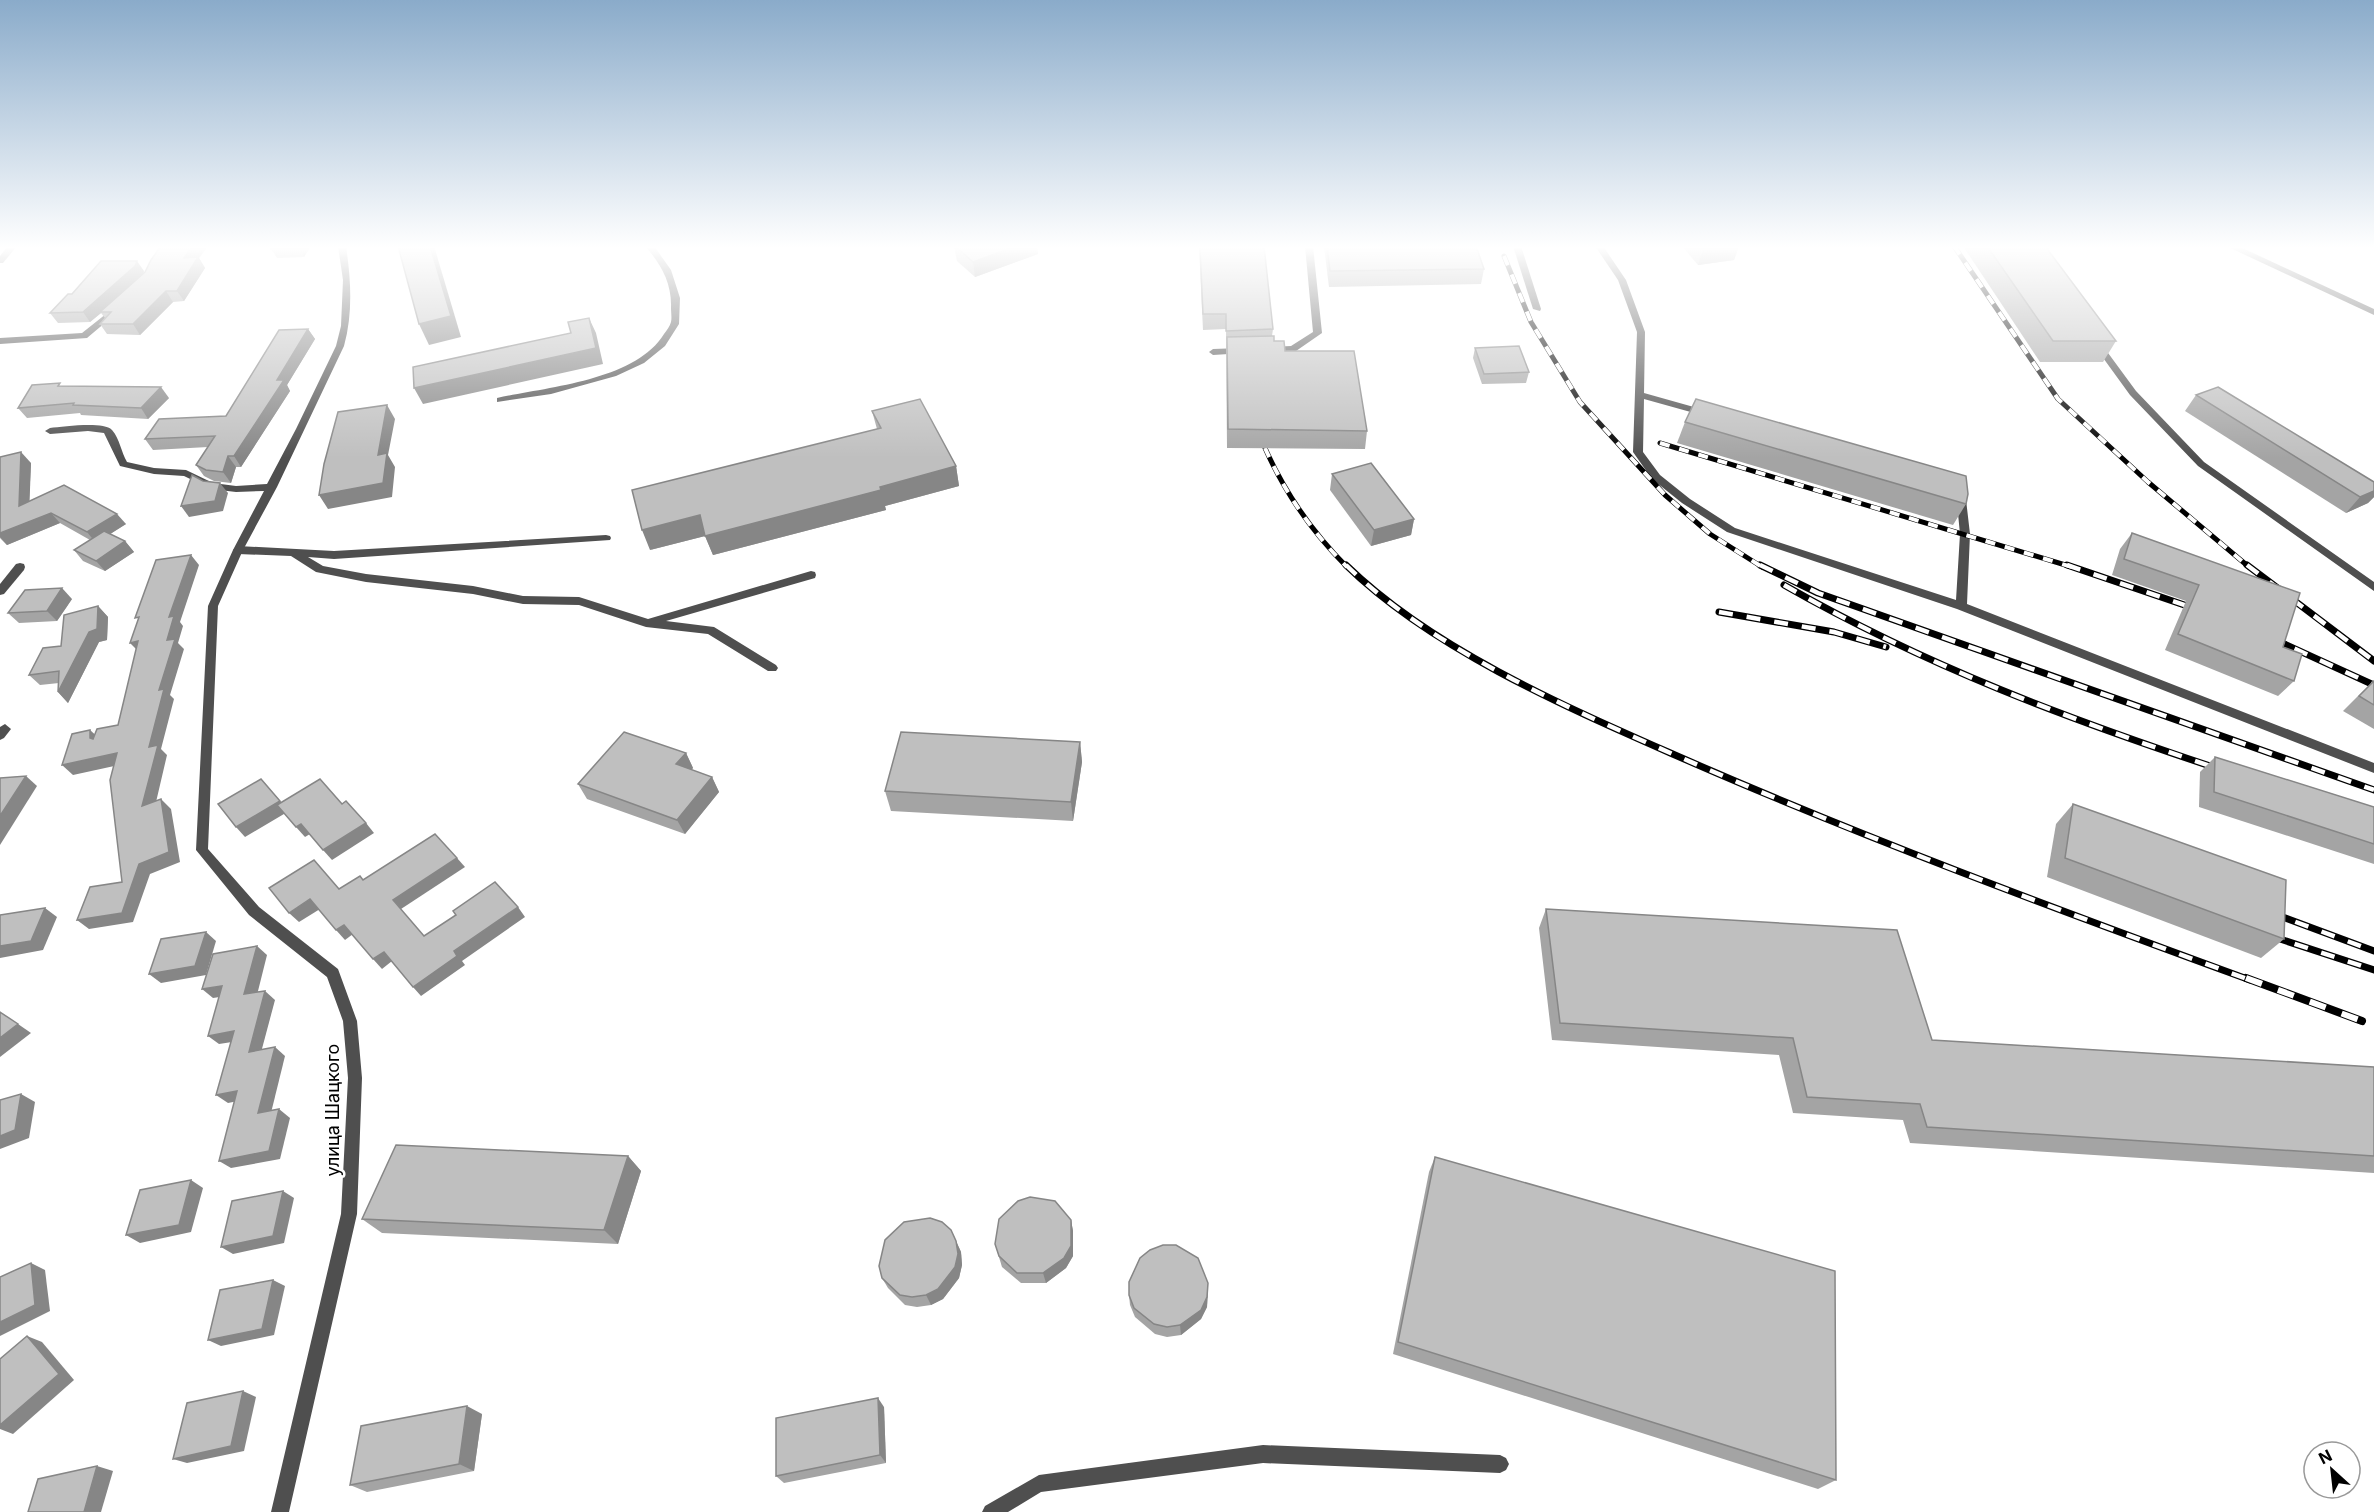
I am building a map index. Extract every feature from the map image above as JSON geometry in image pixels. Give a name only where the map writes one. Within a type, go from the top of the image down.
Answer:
[{"type":"street","points":[[0,341],[73,338],[91,331],[108,317]]},
{"type":"street","name":"улица Шацкого","points":[[280,1512],[349,1214],[354,1078],[350,1021],[333,973],[254,911],[202,850],[213,606],[238,550],[272,487],[340,346],[345,317]]},
{"type":"street","points":[[500,400],[562,390],[609,376],[649,356],[672,333],[676,317]]},
{"type":"street","points":[[1259,350],[1293,349],[1318,333],[1316,317]]},
{"type":"street","points":[[1635,317],[1641,332],[1638,452],[1656,477],[1686,501],[1731,530],[1961,606],[2374,768]]},
{"type":"street","points":[[2093,338],[2133,393],[2201,464],[2374,587]]},
{"type":"street","points":[[1213,352],[1247,351]]},
{"type":"street","points":[[1640,395],[1719,417]]},
{"type":"street","points":[[50,431],[88,428],[107,430],[114,438],[115,451],[123,464],[154,471],[186,472],[211,486],[236,489],[272,487]]},
{"type":"street","points":[[1953,482],[1960,488],[1965,534],[1961,606]]},
{"type":"street","points":[[238,550],[334,555],[606,538]]},
{"type":"street","points":[[295,554],[320,569],[366,578],[472,590],[523,600],[579,601],[646,623],[710,630],[772,668]]},
{"type":"street","points":[[0,591],[20,567]]},
{"type":"street","points":[[646,623],[811,575]]},
{"type":"street","points":[[991,1512],[1039,1484],[1263,1454],[1500,1464]]},
{"type":"building","points":[[107,317],[140,317],[133,324],[100,324]]},
{"type":"building","points":[[417,317],[449,317],[419,324]]},
{"type":"building","points":[[1226,317],[1272,317],[1273,329],[1226,331]]},
{"type":"building","points":[[2036,317],[2098,317],[2116,341],[2053,341]]},
{"type":"building","points":[[589,318],[596,348],[414,388],[413,367],[571,333],[568,322]]},
{"type":"building","points":[[308,329],[277,380],[284,380],[234,456],[228,456],[223,472],[206,470],[196,465],[215,436],[145,439],[159,419],[226,416],[279,330]]},
{"type":"building","points":[[1274,336],[1274,341],[1284,341],[1285,351],[1354,351],[1367,431],[1228,429],[1227,337]]},
{"type":"building","points":[[1519,346],[1529,372],[1484,374],[1475,348]]},
{"type":"building","points":[[60,383],[58,386],[161,387],[141,408],[73,405],[74,403],[18,408],[32,385]]},
{"type":"building","points":[[2218,387],[2374,482],[2374,491],[2360,497],[2196,395]]},
{"type":"building","points":[[920,399],[956,466],[880,487],[881,490],[705,536],[700,515],[642,530],[632,490],[881,428],[872,411]]},
{"type":"building","points":[[1696,399],[1966,476],[1968,494],[1966,504],[1685,422]]},
{"type":"building","points":[[387,405],[378,455],[387,453],[383,483],[319,495],[324,464],[338,412]]},
{"type":"building","points":[[21,452],[19,506],[64,485],[117,514],[87,532],[51,513],[0,533],[0,457]]},
{"type":"building","points":[[1371,463],[1414,519],[1374,530],[1332,474]]},
{"type":"building","points":[[192,475],[203,481],[220,483],[215,501],[181,506]]},
{"type":"building","points":[[104,531],[125,541],[96,561],[74,550]]},
{"type":"building","points":[[2132,533],[2300,593],[2283,647],[2302,654],[2294,681],[2178,634],[2199,585],[2124,559]]},
{"type":"building","points":[[191,555],[169,617],[174,616],[167,640],[175,639],[159,690],[164,689],[149,747],[158,745],[142,806],[161,799],[169,852],[139,864],[122,913],[77,920],[90,887],[122,882],[110,780],[117,753],[62,765],[72,734],[90,730],[90,738],[93,739],[97,729],[118,725],[138,641],[130,643],[139,617],[135,618],[156,560]]},
{"type":"building","points":[[62,588],[47,611],[8,613],[25,590]]},
{"type":"building","points":[[98,606],[97,629],[89,632],[58,692],[59,671],[29,675],[43,648],[61,646],[64,615]]},
{"type":"building","points":[[2374,681],[2374,705],[2359,696]]},
{"type":"building","points":[[624,732],[686,753],[676,764],[712,777],[677,820],[578,784]]},
{"type":"building","points":[[901,732],[1080,742],[1071,802],[885,791]]},
{"type":"building","points":[[2215,757],[2374,807],[2374,844],[2214,792]]},
{"type":"building","points":[[26,776],[0,816],[0,778]]},
{"type":"building","points":[[261,779],[280,801],[236,827],[218,804]]},
{"type":"building","points":[[320,779],[342,804],[346,801],[366,823],[323,850],[301,824],[296,827],[277,805]]},
{"type":"building","points":[[2073,804],[2286,880],[2284,939],[2065,858]]},
{"type":"building","points":[[435,834],[457,858],[393,900],[424,936],[456,915],[453,911],[495,882],[518,907],[454,951],[457,956],[413,987],[384,952],[373,959],[344,925],[336,930],[310,899],[289,913],[269,888],[314,860],[339,889],[360,876],[363,880]]},
{"type":"building","points":[[45,908],[31,941],[0,946],[0,915]]},
{"type":"building","points":[[1546,909],[1897,930],[1932,1040],[2374,1067],[2374,1156],[1927,1127],[1920,1104],[1807,1097],[1793,1038],[1560,1023]]},
{"type":"building","points":[[206,932],[195,966],[149,974],[161,939]]},
{"type":"building","points":[[257,946],[244,994],[265,991],[249,1052],[275,1047],[258,1113],[279,1109],[269,1151],[219,1161],[237,1091],[216,1095],[234,1031],[208,1036],[222,986],[202,989],[213,954]]},
{"type":"building","points":[[0,1012],[18,1024],[0,1038]]},
{"type":"building","points":[[21,1094],[15,1130],[0,1136],[0,1100]]},
{"type":"building","points":[[396,1145],[628,1156],[604,1230],[362,1219]]},
{"type":"building","points":[[1435,1157],[1835,1271],[1836,1480],[1398,1342]]},
{"type":"building","points":[[191,1180],[179,1225],[126,1235],[140,1190]]},
{"type":"building","points":[[283,1191],[273,1236],[221,1247],[232,1201]]},
{"type":"building","points":[[1030,1197],[1055,1201],[1071,1220],[1071,1246],[1064,1258],[1043,1273],[1017,1273],[999,1256],[995,1244],[999,1219],[1018,1201]]},
{"type":"building","points":[[930,1218],[942,1222],[951,1230],[958,1254],[955,1267],[938,1289],[926,1295],[912,1297],[900,1295],[882,1278],[879,1266],[885,1240],[904,1222]]},
{"type":"building","points":[[1163,1245],[1176,1245],[1198,1258],[1208,1283],[1207,1297],[1201,1310],[1180,1325],[1167,1327],[1154,1324],[1134,1308],[1129,1295],[1129,1282],[1140,1258],[1150,1250]]},
{"type":"building","points":[[31,1263],[35,1305],[0,1322],[0,1277]]},
{"type":"building","points":[[273,1280],[262,1329],[208,1340],[220,1290]]},
{"type":"building","points":[[27,1336],[59,1374],[0,1425],[0,1359]]},
{"type":"building","points":[[243,1391],[231,1446],[173,1459],[187,1403]]},
{"type":"building","points":[[878,1398],[880,1455],[776,1476],[776,1418]]},
{"type":"building","points":[[467,1406],[459,1464],[350,1485],[361,1426]]},
{"type":"building","points":[[97,1466],[84,1512],[28,1512],[38,1479]]},
{"type":"railway","points":[[1529,317],[1580,402],[1665,495],[1710,534],[1762,567]]},
{"type":"railway","points":[[2002,317],[2058,399],[2148,482],[2249,567]]},
{"type":"railway","points":[[1660,443],[2072,567]]},
{"type":"railway","points":[[1265,448],[1281,481],[1300,511],[1347,567]]},
{"type":"railway","points":[[1346,565],[1380,595],[1459,649],[1502,674],[1590,717],[1746,786],[1889,844],[2250,980]]},
{"type":"railway","points":[[1760,565],[1818,593],[2374,790]]},
{"type":"railway","points":[[2067,565],[2199,610]]},
{"type":"railway","points":[[2247,565],[2374,661]]},
{"type":"railway","points":[[1784,585],[1891,641],[1998,689],[2108,731],[2222,770]]},
{"type":"railway","points":[[1719,612],[1834,632],[1886,647]]},
{"type":"railway","points":[[2269,637],[2374,685]]},
{"type":"railway","points":[[2269,912],[2374,951]]},
{"type":"railway","points":[[2268,935],[2374,970]]},
{"type":"railway","points":[[2246,978],[2362,1021]]}]
